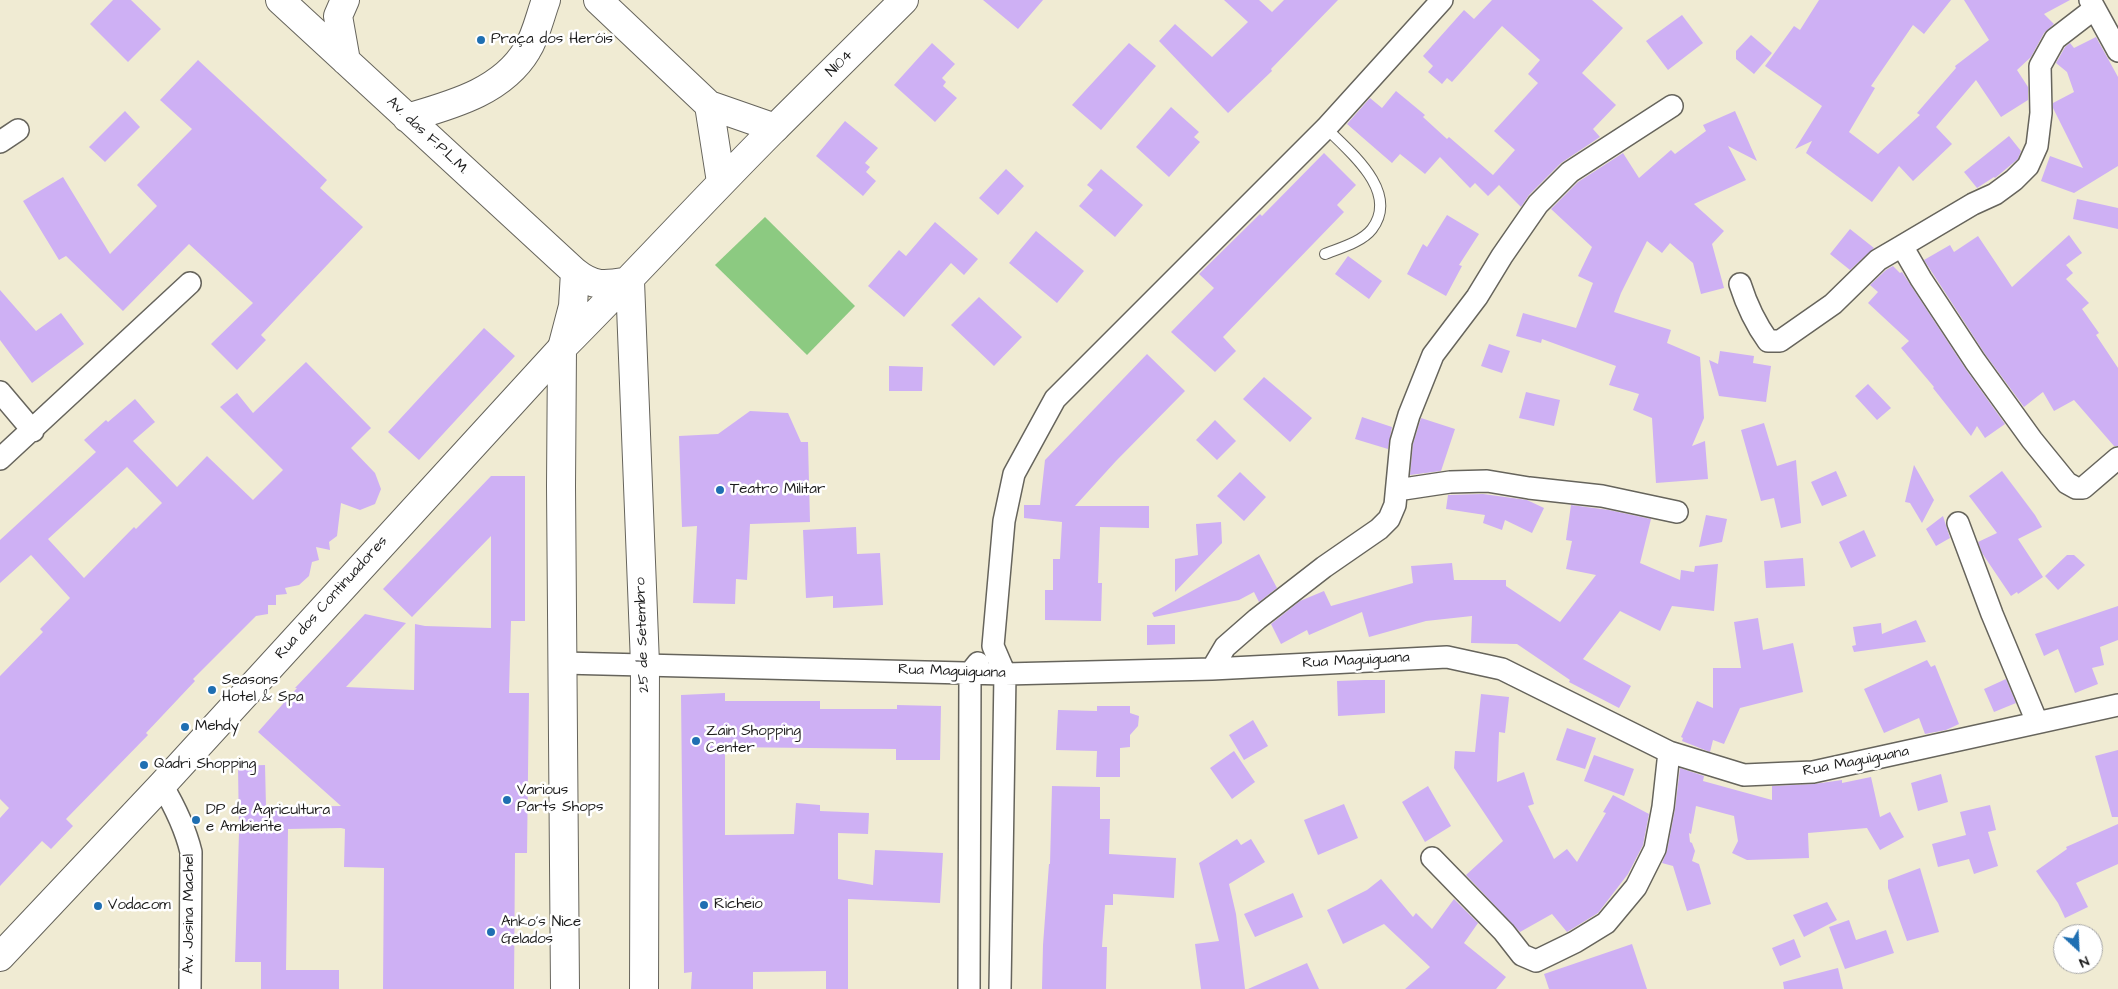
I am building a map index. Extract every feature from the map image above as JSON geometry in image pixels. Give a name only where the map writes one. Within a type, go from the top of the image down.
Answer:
[{"type":"main road","name":"Av. das F.P.L.M.","points":[[280,0],[586,281],[598,285],[630,280]]},
{"type":"main road","points":[[345,0],[338,16],[346,61]]},
{"type":"main road","points":[[407,118],[450,105],[500,81],[528,50],[546,0]]},
{"type":"main road","points":[[598,0],[709,105],[775,128]]},
{"type":"main road","name":"N104","points":[[562,348],[630,280],[721,182],[904,0]]},
{"type":"main road","points":[[709,105],[721,182]]},
{"type":"main road","points":[[565,989],[561,486],[562,348],[573,306],[575,272]]},
{"type":"main road","name":"25 de Setembro","points":[[630,280],[645,664],[644,989]]},
{"type":"main road","name":"Rua dos Continuadores","points":[[0,957],[162,785],[562,348]]},
{"type":"street","points":[[1000,989],[1005,674],[993,646],[1004,521],[1014,474],[1055,399],[1326,128],[1442,0]]},
{"type":"street","points":[[1740,284],[1754,322],[1768,341],[1780,341],[1833,304],[1878,260],[1965,209],[1995,194],[2014,180],[2028,166],[2037,146],[2041,114],[2040,66],[2055,39],[2092,4],[2118,51]]},
{"type":"street","points":[[1212,669],[1225,647],[1257,619],[1324,567],[1379,529],[1389,519],[1396,505],[1401,442],[1409,415],[1433,355],[1477,297],[1502,256],[1538,204],[1570,172],[1672,106]]},
{"type":"street","points":[[0,142],[18,130]]},
{"type":"street","points":[[1902,246],[1921,280],[1975,361],[2032,440],[2067,483],[2076,488],[2084,488],[2118,458]]},
{"type":"street","points":[[0,459],[33,431],[190,283]]},
{"type":"street","points":[[0,392],[33,431]]},
{"type":"street","points":[[1397,490],[1450,482],[1487,481],[1529,488],[1602,496],[1677,512]]},
{"type":"street","points":[[1958,523],[1992,614],[2037,722]]},
{"type":"street","points":[[969,989],[970,672],[993,646]]},
{"type":"street","name":"Rua Maguiguana","points":[[563,663],[1005,674],[1212,669],[1447,657],[1502,669],[1669,752],[1744,775],[1813,772],[2118,705]]},
{"type":"street","points":[[1432,858],[1504,932],[1522,955],[1536,961],[1575,942],[1606,923],[1636,887],[1655,850],[1663,806],[1669,752]]},
{"type":"street","name":"Av. Josina Machel","points":[[162,785],[186,830],[191,852],[190,989]]},
{"type":"lane","points":[[1325,254],[1356,241],[1372,229],[1382,209],[1378,190],[1369,173],[1326,128]]},
{"type":"green space","points":[[765,217],[855,306],[807,355],[715,265]]},
{"type":"building","points":[[113,0],[131,0],[161,29],[128,62],[90,24]]},
{"type":"building","points":[[983,0],[1043,0],[1018,29]]},
{"type":"building","points":[[1224,0],[1259,0],[1272,12],[1284,0],[1338,0],[1271,69],[1272,71],[1228,113],[1159,41],[1175,24],[1212,57],[1248,22]]},
{"type":"building","points":[[1492,0],[1592,0],[1623,28],[1582,73],[1616,105],[1593,129],[1600,137],[1561,163],[1529,195],[1521,207],[1499,185],[1488,196],[1475,183],[1470,188],[1440,157],[1425,174],[1400,154],[1392,163],[1347,124],[1370,98],[1382,108],[1396,91],[1425,115],[1423,117],[1447,139],[1449,137],[1493,175],[1515,150],[1494,131],[1538,83],[1528,74],[1540,60],[1502,26],[1452,82],[1447,78],[1442,84],[1428,72],[1433,66],[1423,56],[1464,10],[1474,19]]},
{"type":"building","points":[[1819,0],[1951,0],[1924,34],[1913,25],[1871,86],[1875,88],[1849,132],[1878,154],[1920,115],[1917,113],[1956,68],[1955,66],[1989,40],[1964,0],[2070,0],[2044,14],[2054,24],[2044,33],[2031,57],[2017,70],[2028,87],[2028,100],[2001,117],[1976,80],[1936,127],[1952,144],[1913,181],[1899,166],[1872,202],[1806,153],[1812,141],[1795,149],[1822,106],[1765,66],[1794,26],[1800,30]]},
{"type":"building","points":[[1682,15],[1703,43],[1668,70],[1646,41]]},
{"type":"building","points":[[1751,35],[1772,53],[1754,74],[1736,59],[1736,51]]},
{"type":"building","points":[[2096,37],[2118,77],[2118,166],[2074,193],[2041,181],[2050,156],[2083,168],[2053,108],[2053,103],[2074,92],[2067,72],[2056,63],[2065,47],[2070,43],[2074,48]]},
{"type":"building","points":[[932,43],[955,64],[942,78],[946,82],[943,86],[957,98],[935,122],[894,85]]},
{"type":"building","points":[[1129,43],[1156,66],[1101,130],[1072,105]]},
{"type":"building","points":[[198,60],[327,180],[320,188],[363,227],[261,335],[266,340],[237,370],[211,344],[253,303],[189,244],[123,311],[66,256],[59,260],[23,201],[63,177],[110,254],[157,206],[137,185],[192,129],[160,100]]},
{"type":"building","points":[[1171,107],[1199,132],[1194,137],[1200,142],[1169,177],[1136,147]]},
{"type":"building","points":[[125,111],[140,127],[105,162],[89,147]]},
{"type":"building","points":[[1735,111],[1757,161],[1728,146],[1746,180],[1694,204],[1724,231],[1712,244],[1724,288],[1701,294],[1693,263],[1670,243],[1662,253],[1647,241],[1621,293],[1614,312],[1671,330],[1667,343],[1700,357],[1704,418],[1692,446],[1705,441],[1708,479],[1656,483],[1652,418],[1633,410],[1639,394],[1609,385],[1616,366],[1542,339],[1541,343],[1516,336],[1523,313],[1576,328],[1593,283],[1578,276],[1592,247],[1551,209],[1578,182],[1623,153],[1639,178],[1671,150],[1675,154],[1706,131],[1703,125]]},
{"type":"building","points":[[845,121],[878,148],[865,163],[870,167],[866,172],[876,181],[863,196],[816,156]]},
{"type":"building","points":[[2009,136],[2021,151],[2018,159],[1995,178],[1977,188],[1964,172]]},
{"type":"building","points":[[1324,153],[1356,185],[1337,205],[1344,212],[1223,337],[1236,351],[1215,372],[1171,332],[1214,288],[1199,274],[1260,214],[1262,216]]},
{"type":"building","points":[[1006,169],[1024,186],[998,215],[979,198]]},
{"type":"building","points":[[1101,169],[1143,205],[1115,237],[1079,206],[1093,190],[1087,185]]},
{"type":"building","points":[[2077,199],[2118,208],[2118,229],[2073,219]]},
{"type":"building","points":[[1447,215],[1479,234],[1459,265],[1462,266],[1446,296],[1407,274],[1423,244],[1427,247]]},
{"type":"building","points":[[935,222],[978,259],[964,275],[951,263],[904,317],[868,286],[899,250],[906,256]]},
{"type":"building","points":[[1850,229],[1874,248],[1850,270],[1830,254]]},
{"type":"building","points":[[1036,231],[1084,271],[1057,303],[1009,263]]},
{"type":"building","points":[[2069,235],[2082,253],[2066,265],[2073,273],[2066,279],[2089,303],[2082,309],[2099,333],[2096,335],[2118,368],[2118,446],[2114,446],[2074,400],[2054,411],[2043,392],[2024,407],[1985,354],[1924,260],[1950,245],[1954,252],[1978,236],[2012,287]]},
{"type":"building","points":[[1348,256],[1382,281],[1369,299],[1335,274]]},
{"type":"building","points":[[1893,266],[1900,273],[1902,272],[1965,368],[2005,424],[1985,438],[1977,426],[1971,436],[1934,387],[1901,348],[1909,341],[1868,303],[1878,292],[1870,285]]},
{"type":"building","points":[[0,290],[36,331],[61,313],[84,344],[32,383],[0,340]]},
{"type":"building","points":[[979,297],[1022,337],[994,366],[951,325]]},
{"type":"building","points":[[484,328],[515,356],[419,460],[388,432]]},
{"type":"building","points":[[1489,344],[1510,351],[1502,373],[1481,366]]},
{"type":"building","points":[[1720,351],[1754,356],[1753,363],[1771,366],[1766,402],[1719,396],[1709,360],[1718,364]]},
{"type":"building","points":[[1147,354],[1185,391],[1075,506],[1149,506],[1149,528],[1100,527],[1098,583],[1102,583],[1101,621],[1045,620],[1045,590],[1053,590],[1053,559],[1060,559],[1062,522],[1024,518],[1024,505],[1040,505],[1045,460]]},
{"type":"building","points":[[306,362],[371,428],[351,448],[375,473],[381,489],[375,504],[360,510],[341,503],[337,536],[329,542],[330,550],[316,547],[319,560],[312,562],[309,576],[299,585],[285,588],[287,594],[276,595],[276,605],[268,605],[268,614],[256,616],[193,679],[195,681],[146,733],[148,735],[66,819],[73,826],[51,849],[42,841],[0,886],[0,818],[9,808],[0,799],[0,676],[43,632],[40,629],[70,598],[31,555],[0,583],[0,540],[96,452],[84,440],[106,420],[108,422],[135,399],[155,422],[133,441],[177,487],[207,456],[253,500],[283,470],[220,407],[237,393],[253,413]],"holes":[[[127,467],[162,503],[136,529],[134,527],[84,578],[48,539]]]},
{"type":"building","points":[[889,366],[923,367],[922,391],[889,391]]},
{"type":"building","points":[[1264,377],[1312,418],[1290,442],[1243,399]]},
{"type":"building","points":[[1868,384],[1891,408],[1877,420],[1855,396]]},
{"type":"building","points":[[1526,392],[1560,400],[1554,426],[1519,418]]},
{"type":"building","points":[[750,411],[788,413],[801,442],[808,442],[810,522],[750,524],[747,580],[736,579],[735,604],[693,603],[697,526],[682,527],[679,436],[718,434]]},
{"type":"building","points":[[1362,417],[1392,427],[1388,449],[1355,439]]},
{"type":"building","points":[[1421,418],[1455,429],[1441,471],[1410,475],[1413,444]]},
{"type":"building","points":[[1215,420],[1236,441],[1217,460],[1196,440]]},
{"type":"building","points":[[1764,423],[1777,466],[1796,460],[1801,523],[1781,528],[1774,498],[1761,501],[1741,430]]},
{"type":"building","points":[[1914,465],[1934,500],[1922,523],[1910,503],[1905,502]]},
{"type":"building","points":[[1836,471],[1847,496],[1822,506],[1811,482]]},
{"type":"building","points":[[2002,471],[2042,527],[2018,539],[2043,577],[2018,594],[2017,592],[2011,596],[1982,553],[1978,542],[1997,533],[1969,496]]},
{"type":"building","points":[[1240,472],[1266,497],[1244,521],[1217,496]]},
{"type":"building","points":[[491,476],[525,476],[525,621],[511,621],[509,693],[529,693],[527,853],[515,853],[514,989],[383,989],[384,868],[344,867],[345,829],[341,828],[288,829],[286,970],[339,970],[339,989],[261,989],[261,962],[235,962],[239,833],[238,766],[265,765],[266,807],[341,806],[258,732],[297,688],[295,688],[365,614],[406,623],[346,687],[414,690],[415,624],[491,628],[491,536],[412,617],[383,589]]},
{"type":"building","points":[[1483,494],[1527,500],[1544,508],[1532,533],[1505,520],[1502,530],[1483,523],[1485,515],[1446,509],[1448,495]]},
{"type":"building","points":[[1571,505],[1609,510],[1651,519],[1640,563],[1680,580],[1681,570],[1694,572],[1695,566],[1718,564],[1714,611],[1672,606],[1660,631],[1620,611],[1583,659],[1631,686],[1619,708],[1569,682],[1570,680],[1517,644],[1471,643],[1472,616],[1426,621],[1369,637],[1362,612],[1309,635],[1307,630],[1281,644],[1271,624],[1300,601],[1324,591],[1331,606],[1413,583],[1411,566],[1452,563],[1454,580],[1506,580],[1506,586],[1560,622],[1596,575],[1566,569],[1572,541],[1566,540]]},
{"type":"building","points":[[1706,515],[1727,519],[1722,542],[1699,547]]},
{"type":"building","points":[[1943,516],[1950,538],[1936,546],[1926,529]]},
{"type":"building","points":[[1221,522],[1222,543],[1175,592],[1175,559],[1198,555],[1196,524]]},
{"type":"building","points":[[856,527],[857,554],[880,553],[883,605],[833,608],[833,596],[806,598],[803,530]]},
{"type":"building","points":[[1864,530],[1876,556],[1851,568],[1839,542]]},
{"type":"building","points":[[1259,554],[1277,588],[1259,602],[1254,592],[1239,600],[1154,617],[1152,613]]},
{"type":"building","points":[[2067,555],[2074,555],[2085,565],[2058,590],[2045,576]]},
{"type":"building","points":[[1803,558],[1805,586],[1766,588],[1764,561]]},
{"type":"building","points":[[2118,606],[2118,640],[2100,647],[2104,665],[2092,668],[2098,684],[2075,693],[2058,649],[2044,656],[2035,634]]},
{"type":"building","points":[[1758,618],[1763,650],[1793,643],[1803,692],[1740,708],[1724,744],[1713,740],[1710,752],[1682,741],[1683,738],[1681,737],[1697,701],[1713,708],[1713,668],[1741,668],[1734,622]]},
{"type":"building","points":[[1916,620],[1926,642],[1854,652],[1852,646],[1856,645],[1853,627],[1881,623],[1882,634]]},
{"type":"building","points":[[1147,625],[1175,625],[1175,644],[1147,645]]},
{"type":"building","points":[[1927,660],[1931,667],[1935,665],[1959,724],[1946,730],[1925,734],[1919,718],[1884,733],[1864,689]]},
{"type":"building","points":[[2006,679],[2016,703],[1994,712],[1984,689]]},
{"type":"building","points":[[1385,680],[1385,713],[1338,716],[1337,681]]},
{"type":"building","points":[[725,693],[725,701],[820,701],[820,709],[897,709],[897,705],[941,706],[940,760],[896,760],[896,749],[725,747],[725,835],[794,834],[796,803],[820,805],[820,811],[869,813],[868,834],[838,833],[838,879],[873,885],[875,850],[943,853],[940,903],[848,899],[848,989],[826,989],[826,971],[753,972],[753,989],[691,989],[692,972],[684,973],[681,695]]},
{"type":"building","points":[[1481,694],[1509,697],[1505,733],[1499,732],[1497,782],[1524,772],[1534,804],[1528,806],[1554,859],[1567,849],[1577,862],[1606,813],[1603,812],[1613,795],[1649,814],[1643,845],[1628,874],[1598,913],[1567,932],[1552,914],[1520,932],[1466,875],[1503,841],[1454,768],[1455,751],[1475,752]]},
{"type":"building","points":[[1097,706],[1130,706],[1130,713],[1139,716],[1138,726],[1130,735],[1130,747],[1120,748],[1120,777],[1096,777],[1097,751],[1056,750],[1058,710],[1097,711]]},
{"type":"building","points":[[1253,720],[1268,746],[1244,760],[1229,735]]},
{"type":"building","points":[[1567,728],[1596,738],[1585,769],[1556,760]]},
{"type":"building","points":[[2118,750],[2118,817],[2112,817],[2095,756]]},
{"type":"building","points":[[1234,751],[1255,782],[1232,799],[1210,768]]},
{"type":"building","points":[[1594,755],[1634,769],[1624,796],[1584,781]]},
{"type":"building","points":[[1680,768],[1704,776],[1703,781],[1772,800],[1772,786],[1814,784],[1842,780],[1842,783],[1871,777],[1880,817],[1890,812],[1904,837],[1880,850],[1867,828],[1808,833],[1809,858],[1747,860],[1732,853],[1738,841],[1734,816],[1696,806],[1691,834],[1689,833],[1690,842],[1695,851],[1692,861],[1699,864],[1711,904],[1687,911],[1673,866],[1662,863],[1667,851],[1675,809]]},
{"type":"building","points":[[1941,774],[1948,802],[1918,811],[1911,783]]},
{"type":"building","points":[[1052,786],[1100,787],[1100,819],[1110,819],[1109,854],[1176,858],[1174,898],[1113,894],[1113,905],[1105,905],[1102,947],[1107,947],[1106,989],[1042,989],[1043,945],[1050,864]]},
{"type":"building","points":[[1428,786],[1451,826],[1425,842],[1402,802]]},
{"type":"building","points":[[1344,804],[1358,838],[1318,855],[1304,820]]},
{"type":"building","points":[[1990,805],[1996,830],[1988,832],[1998,866],[1974,874],[1969,859],[1938,867],[1932,844],[1966,835],[1960,812]]},
{"type":"building","points":[[2118,824],[2118,864],[2076,883],[2088,907],[2065,918],[2058,903],[2036,871],[2067,849],[2066,847]]},
{"type":"building","points":[[1237,839],[1241,845],[1251,839],[1265,862],[1229,884],[1236,914],[1245,989],[1201,989],[1195,944],[1219,941],[1199,863]]},
{"type":"building","points":[[1920,868],[1939,932],[1907,941],[1888,888],[1888,880]]},
{"type":"building","points":[[1381,879],[1413,917],[1416,913],[1432,929],[1454,899],[1478,923],[1464,943],[1506,977],[1496,989],[1405,989],[1430,967],[1384,924],[1343,944],[1327,910],[1367,890]]},
{"type":"building","points":[[1293,893],[1303,917],[1255,937],[1244,914]]},
{"type":"building","points":[[1827,902],[1837,920],[1804,937],[1793,915]]},
{"type":"building","points":[[1849,920],[1856,940],[1886,930],[1894,953],[1845,969],[1829,927]]},
{"type":"building","points":[[1794,939],[1801,957],[1780,966],[1772,948]]},
{"type":"building","points":[[1632,944],[1647,989],[1549,989],[1544,974]]},
{"type":"building","points":[[1307,963],[1319,989],[1248,989]]},
{"type":"building","points":[[1838,968],[1843,989],[1784,989],[1783,982]]},
{"type":"place","name":"Praça dos Heróis","points":[[481,40]]},
{"type":"place","name":"Teatro Militar","points":[[720,490]]},
{"type":"place","name":"Seasons Hotel & Spa","points":[[212,690]]},
{"type":"place","name":"Mehdy","points":[[185,727]]},
{"type":"place","name":"Zain Shopping Center","points":[[696,741]]},
{"type":"place","name":"Qadri Shopping","points":[[144,765]]},
{"type":"place","name":"Various Parts Shops","points":[[507,800]]},
{"type":"place","name":"DP de Agricultura e Ambiente","points":[[196,820]]},
{"type":"place","name":"Richeio","points":[[704,905]]},
{"type":"place","name":"Vodacom","points":[[98,906]]},
{"type":"place","name":"Anko's Nice Gelados","points":[[491,932]]}]
